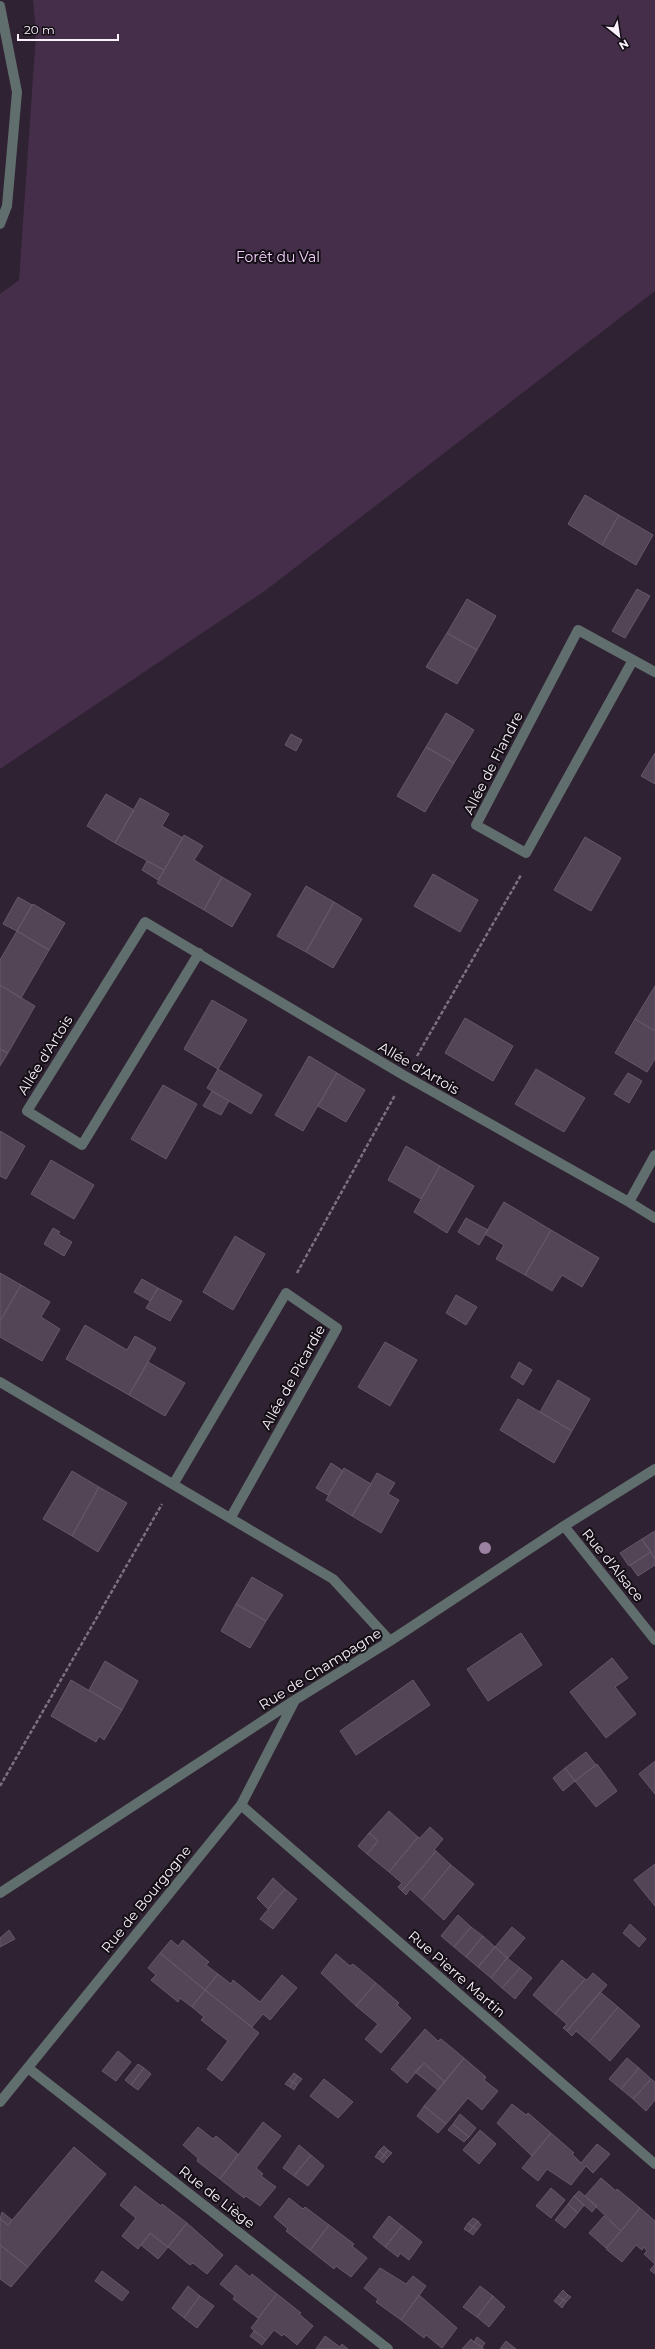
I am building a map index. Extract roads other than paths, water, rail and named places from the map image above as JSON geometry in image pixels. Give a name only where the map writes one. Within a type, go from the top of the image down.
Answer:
[{"type":"street","points":[[0,6],[17,92],[7,206],[0,224]]},
{"type":"street","name":"Allée de Flandre","points":[[633,660],[526,853],[476,825],[578,630],[633,660],[655,672]]},
{"type":"street","name":"Allée d'Artois","points":[[199,953],[82,1145],[27,1111],[145,922],[199,953],[405,1076],[655,1218]]},
{"type":"street","points":[[629,1202],[655,1155]]},
{"type":"street","name":"Allée de Picardie","points":[[174,1483],[286,1293],[338,1328],[231,1517]]},
{"type":"street","points":[[0,1382],[174,1483],[333,1579],[390,1641]]},
{"type":"street","name":"Rue de Champagne","points":[[0,1894],[295,1700],[390,1641],[564,1526],[655,1469]]},
{"type":"street","name":"Rue d'Alsace","points":[[564,1526],[655,1640]]},
{"type":"street","name":"Rue de Bourgogne","points":[[0,2102],[240,1805],[295,1700]]},
{"type":"street","name":"Rue Pierre Martin","points":[[240,1805],[655,2164]]},
{"type":"street","name":"Rue de Liège","points":[[28,2068],[388,2349]]},
{"type":"park label","name":"Forêt du Val","points":[[278,257]]}]
